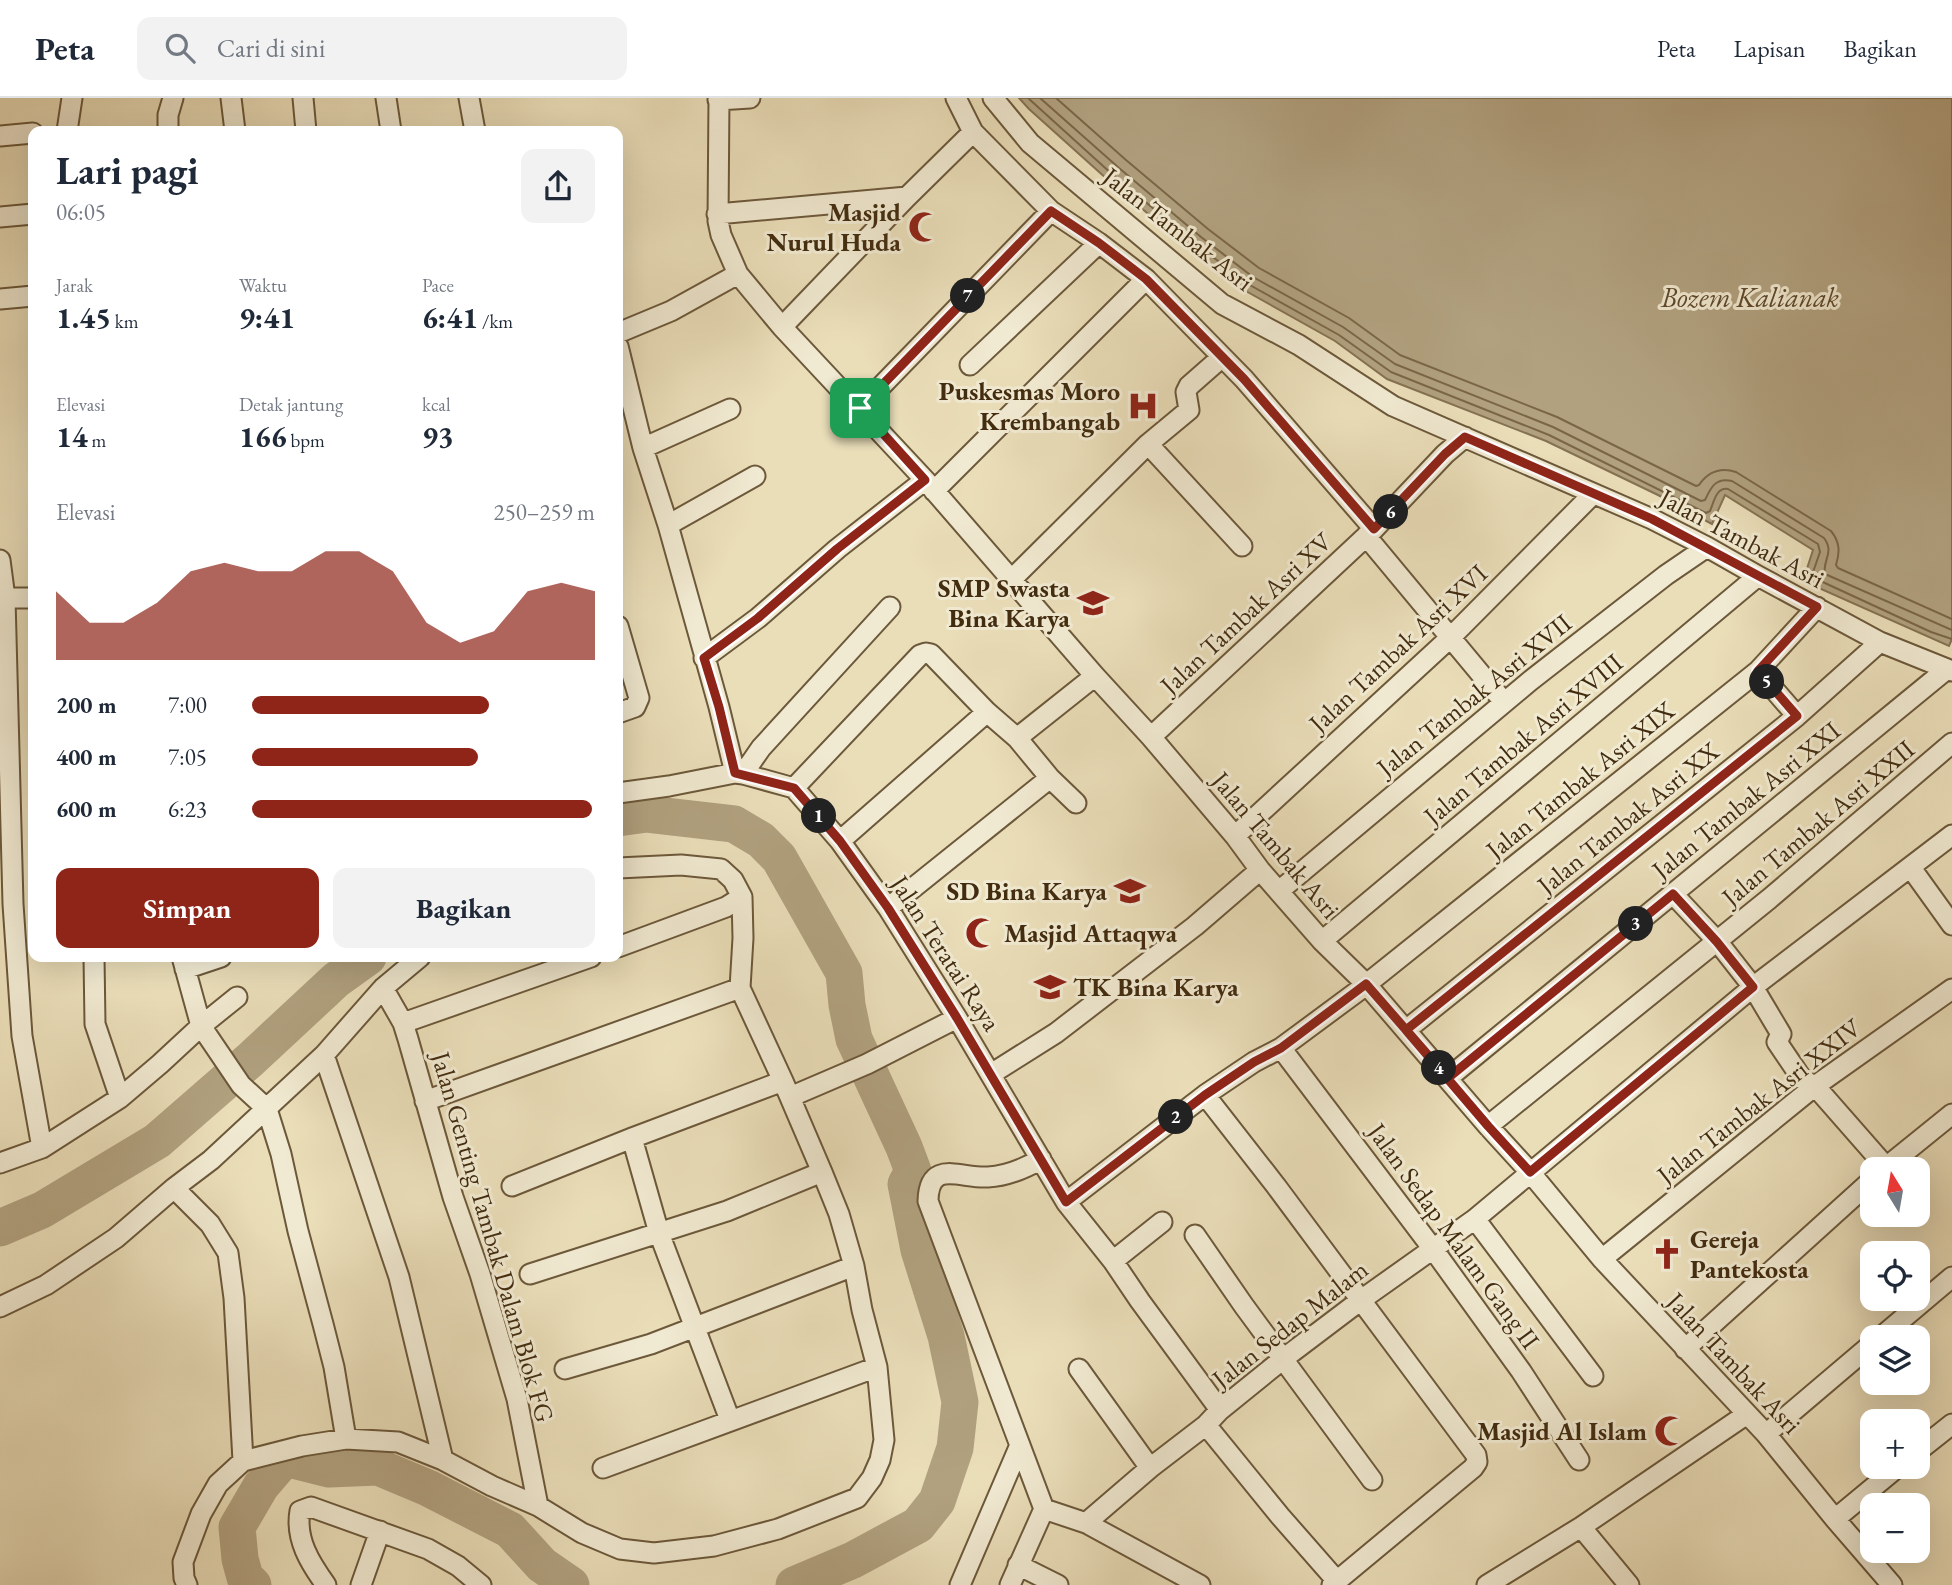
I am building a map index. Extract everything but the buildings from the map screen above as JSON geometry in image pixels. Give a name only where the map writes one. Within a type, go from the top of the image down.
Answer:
[{"type":"street","points":[[64,126],[72,98]]},
{"type":"street","points":[[168,126],[173,98]]},
{"type":"street","points":[[231,98],[234,126]]},
{"type":"street","points":[[303,98],[306,126]]},
{"type":"street","points":[[386,98],[390,126]]},
{"type":"street","points":[[469,98],[474,126]]},
{"type":"street","points":[[718,99],[750,98]]},
{"type":"street","points":[[956,98],[973,132],[1051,211],[1146,279],[1244,379],[1370,532],[1504,702]]},
{"type":"street","name":"Jalan Tambak Asri","points":[[993,98],[1030,143],[1222,304],[1299,345],[1393,406],[1652,519],[1880,642],[1950,670]]},
{"type":"street","name":"Jalan Tambak Asri","points":[[718,99],[718,214],[722,235],[737,274],[782,327],[929,485],[1094,676],[1151,737],[1322,942],[1366,984],[1602,1259],[1766,1434],[1892,1585]]},
{"type":"street","points":[[782,327],[973,132]]},
{"type":"street","points":[[0,136],[28,133]]},
{"type":"street","points":[[718,214],[907,197]]},
{"type":"street","points":[[860,408],[1051,211]]},
{"type":"street","points":[[0,216],[28,214]]},
{"type":"street","points":[[970,365],[1099,243]]},
{"type":"street","points":[[623,331],[671,311],[737,274]]},
{"type":"street","points":[[704,658],[758,618],[837,549],[929,485],[1146,279]]},
{"type":"street","points":[[0,299],[28,296]]},
{"type":"street","points":[[1012,579],[1148,444],[1189,410],[1186,392],[1189,387],[1222,357]]},
{"type":"street","points":[[623,389],[668,525],[739,774]]},
{"type":"street","points":[[643,448],[730,409]]},
{"type":"street","name":"Jalan Tambak Asri XV","points":[[1151,737],[1370,532],[1445,454],[1465,437]]},
{"type":"street","points":[[1148,444],[1242,546]]},
{"type":"street","points":[[668,525],[755,476]]},
{"type":"street","name":"Jalan Tambak Asri XVI","points":[[1235,836],[1451,637],[1593,494]]},
{"type":"street","name":"Jalan Tambak Asri XVII","points":[[1279,891],[1504,702],[1665,576],[1707,547]]},
{"type":"street","points":[[0,560],[13,904],[22,1036],[42,1148]]},
{"type":"street","name":"Jalan Tambak Asri XVIII","points":[[1322,942],[1758,576]]},
{"type":"street","points":[[3,598],[28,598]]},
{"type":"street","points":[[739,774],[890,607]]},
{"type":"street","name":"Jalan Tambak Asri XIX","points":[[1066,1202],[1205,1095],[1254,1062],[1281,1048],[1366,984],[1758,671],[1817,607]]},
{"type":"street","name":"Jalan Tambak Asri XX","points":[[1406,1030],[1797,716],[1880,642]]},
{"type":"street","points":[[623,643],[639,698],[635,707],[623,711]]},
{"type":"street","points":[[623,792],[739,774],[794,788],[920,655],[926,653],[931,654],[987,712],[1017,738],[1049,778],[1076,803]]},
{"type":"street","name":"Jalan Tambak Asri XXI","points":[[1448,1078],[1950,670]]},
{"type":"street","points":[[1758,671],[1797,716]]},
{"type":"street","points":[[1017,738],[1094,676]]},
{"type":"street","points":[[840,841],[987,712]]},
{"type":"street","name":"Jalan Tambak Asri XXII","points":[[1488,1126],[1717,942],[1952,743]]},
{"type":"street","points":[[888,908],[1049,778]]},
{"type":"street","name":"Jalan Teratai Raya","points":[[794,788],[840,841],[888,908],[992,1074],[1066,1202],[1113,1261],[1220,1410]]},
{"type":"street","name":"Jalan Sedap Malam","points":[[1086,1523],[1283,1359],[1475,1219],[1753,987],[1952,835]]},
{"type":"street","points":[[187,1585],[183,1562],[201,1514],[218,1484],[243,1461],[302,1446],[346,1439],[398,1443],[443,1460],[620,1549],[654,1553],[714,1546],[778,1529],[857,1499],[872,1478],[880,1460],[884,1440],[877,1367],[862,1310],[855,1266],[839,1214],[822,1172],[740,988],[742,897],[733,880],[721,869],[681,865],[623,868]]},
{"type":"street","points":[[1911,868],[1952,925]]},
{"type":"street","points":[[992,1074],[1056,1033],[1195,926],[1260,870]]},
{"type":"street","points":[[1673,894],[1753,987],[1781,1034],[1777,1042],[1802,1079],[1815,1086],[1869,1157]]},
{"type":"street","points":[[623,945],[726,907],[742,897]]},
{"type":"street","points":[[94,962],[95,1024],[120,1098]]},
{"type":"street","points":[[0,1307],[46,1285],[116,1238],[211,1160],[324,1055],[383,988],[414,962]]},
{"type":"street","points":[[402,1023],[577,962]]},
{"type":"street","points":[[184,963],[201,1026],[241,1086],[267,1109],[281,1154],[323,1324],[346,1439]]},
{"type":"street","name":"Jalan Genting Tambak Dalam Blok FG","points":[[383,988],[402,1023],[453,1197],[480,1274],[517,1399],[538,1506]]},
{"type":"street","points":[[425,1101],[740,988]]},
{"type":"street","name":"Jalan Tambak Asri XXIV","points":[[1602,1259],[1815,1086],[1952,989]]},
{"type":"street","points":[[0,1163],[42,1148],[120,1098],[237,997]]},
{"type":"street","points":[[512,1186],[632,1138],[862,1066],[957,1018]]},
{"type":"street","name":"Jalan Sedap Malam Gang II","points":[[1281,1048],[1433,1249],[1521,1371],[1579,1460]]},
{"type":"street","points":[[324,1055],[399,1277],[443,1460]]},
{"type":"street","points":[[1205,1095],[1476,1455],[1476,1462],[1473,1468],[1334,1583],[1206,1425]]},
{"type":"street","points":[[1899,1157],[1952,1114]]},
{"type":"street","points":[[632,1138],[659,1233],[730,1420]]},
{"type":"street","points":[[1010,1585],[1044,1509],[935,1223],[928,1201],[928,1191],[937,1176],[946,1174],[985,1178],[1013,1173],[1041,1158]]},
{"type":"street","points":[[530,1274],[727,1211],[822,1172]]},
{"type":"street","points":[[174,1188],[210,1224],[228,1253],[234,1298],[243,1461]]},
{"type":"street","points":[[1685,1349],[1860,1191]]},
{"type":"street","points":[[1475,1219],[1593,1376]]},
{"type":"street","points":[[1113,1261],[1162,1222]]},
{"type":"street","points":[[1195,1235],[1372,1480]]},
{"type":"street","points":[[565,1369],[651,1345],[855,1266]]},
{"type":"street","points":[[1895,1325],[1952,1277]]},
{"type":"street","points":[[1766,1434],[1860,1354]]},
{"type":"street","points":[[603,1468],[877,1367]]},
{"type":"street","points":[[1079,1369],[1150,1468]]},
{"type":"street","points":[[1487,1585],[1581,1527],[1747,1414]]},
{"type":"street","points":[[1930,1441],[1952,1424]]},
{"type":"street","points":[[960,1585],[1020,1445]]},
{"type":"street","points":[[1835,1519],[1883,1479]]},
{"type":"street","points":[[326,1585],[309,1562],[299,1533],[300,1511],[311,1507],[428,1549],[458,1566],[481,1585]]},
{"type":"street","points":[[1044,1509],[1086,1523],[1200,1585]]},
{"type":"street","points":[[1581,1527],[1629,1585]]},
{"type":"street","points":[[361,1585],[380,1531]]},
{"type":"street","points":[[1018,1565],[1058,1585]]},
{"type":"water","name":"Bozem Kalianak","points":[[1019,98],[1952,98],[1952,639],[1949,646],[1803,581],[1813,550],[1725,495],[1712,524],[1546,441],[1387,379],[1335,341],[1244,290],[1191,250],[1108,180]]},
{"type":"waterway","points":[[623,817],[647,814],[734,824],[761,840],[779,858],[844,973],[854,1039],[913,1171],[906,1184],[919,1250],[946,1336],[960,1402],[955,1448],[937,1501],[918,1525],[853,1560],[794,1585]]},
{"type":"waterway","points":[[0,1228],[42,1210],[157,1141],[336,980],[361,962]]},
{"type":"waterway","points":[[253,1585],[245,1577],[240,1559],[237,1527],[261,1486],[285,1458],[329,1469],[378,1467],[428,1488],[510,1530],[542,1565],[571,1585]]},
{"type":"place","name":"Masjid Nurul Huda","points":[[924,227]]},
{"type":"place","name":"Puskesmas Moro Krembangab","points":[[1143,406]]},
{"type":"place","name":"SMP Swasta Bina Karya","points":[[1093,603]]},
{"type":"place","name":"SD Bina Karya","points":[[1130,891]]},
{"type":"place","name":"Masjid Attaqwa","points":[[981,933]]},
{"type":"place","name":"TK Bina Karya","points":[[1050,987]]},
{"type":"place","name":"Gereja Pantekosta","points":[[1667,1254]]},
{"type":"place","name":"Masjid Al Islam","points":[[1670,1431]]},
{"type":"route","points":[[860,408],[925,480],[837,549],[758,618],[704,658],[735,773],[794,788],[840,841],[888,908],[957,1018],[1066,1202],[1205,1095],[1254,1062],[1281,1048],[1366,984],[1406,1030],[1448,1078],[1673,894],[1753,987],[1530,1172],[1406,1030],[1797,716],[1758,671],[1817,607],[1652,519],[1465,437],[1445,454],[1374,529],[1244,379],[1146,279],[1051,211],[860,408]]}]
